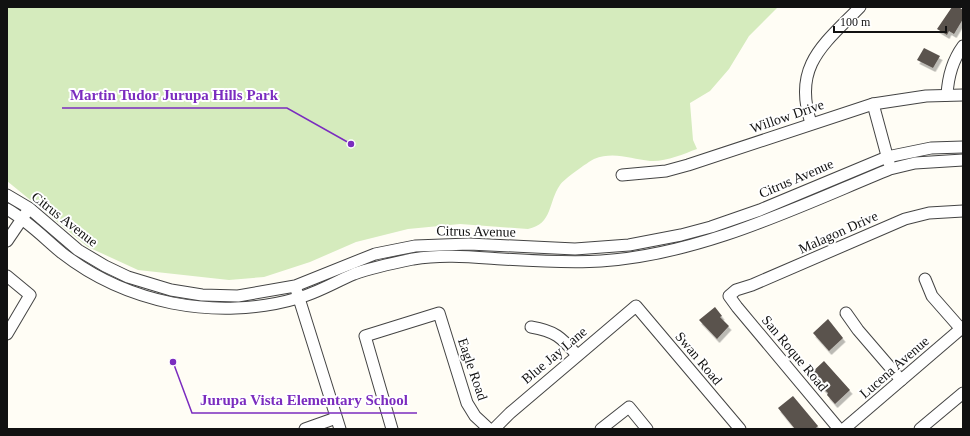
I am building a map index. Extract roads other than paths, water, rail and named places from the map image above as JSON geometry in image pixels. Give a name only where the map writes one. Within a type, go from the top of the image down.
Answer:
[{"type":"street","points":[[811,123],[804,98],[808,70],[823,45],[860,7]]},
{"type":"street","points":[[947,95],[953,64],[963,46]]},
{"type":"street","name":"Willow Drive","points":[[622,175],[666,171],[688,165],[811,123],[873,104],[910,98],[963,95]]},
{"type":"street","points":[[873,104],[890,169]]},
{"type":"street","name":"Citrus Avenue","points":[[7,195],[29,208],[78,250],[90,258],[128,277],[171,290],[202,295],[238,296],[295,286],[375,254],[415,246],[469,244],[575,249],[629,245],[681,235],[711,227],[760,210],[887,157],[930,148],[963,147]]},
{"type":"street","name":"Citrus Avenue","points":[[7,209],[22,219],[80,266],[112,283],[148,297],[181,305],[212,308],[244,308],[299,298],[356,274],[394,262],[417,258],[466,256],[570,262],[622,258],[680,249],[736,232],[890,169],[915,163],[963,160]]},
{"type":"street","points":[[7,241],[29,208]]},
{"type":"street","name":"Malagon Drive","points":[[729,296],[736,290],[752,285],[905,219],[929,213],[963,211]]},
{"type":"street","points":[[7,276],[30,295],[7,334]]},
{"type":"street","points":[[925,279],[932,296],[962,328]]},
{"type":"street","points":[[295,286],[338,424],[306,429]]},
{"type":"street","name":"San Roque Road","points":[[729,296],[839,429]]},
{"type":"street","name":"Blue Jay Lane","points":[[494,429],[510,413],[636,306]]},
{"type":"street","name":"Swan Road","points":[[636,306],[740,429]]},
{"type":"street","points":[[846,312],[853,324],[901,380]]},
{"type":"street","name":"Eagle Road","points":[[392,429],[365,336],[439,313],[467,403],[475,416],[489,429]]},
{"type":"street","points":[[531,327],[546,330],[555,334],[578,355]]},
{"type":"street","name":"Lucena Avenue","points":[[844,429],[962,328]]},
{"type":"street","points":[[920,429],[963,393]]},
{"type":"street","points":[[601,429],[628,407],[647,429]]},
{"type":"place","name":"Martin Tudor Jurupa Hills Park","points":[[351,144]]},
{"type":"place","name":"Jurupa Vista Elementary School","points":[[173,362]]}]
